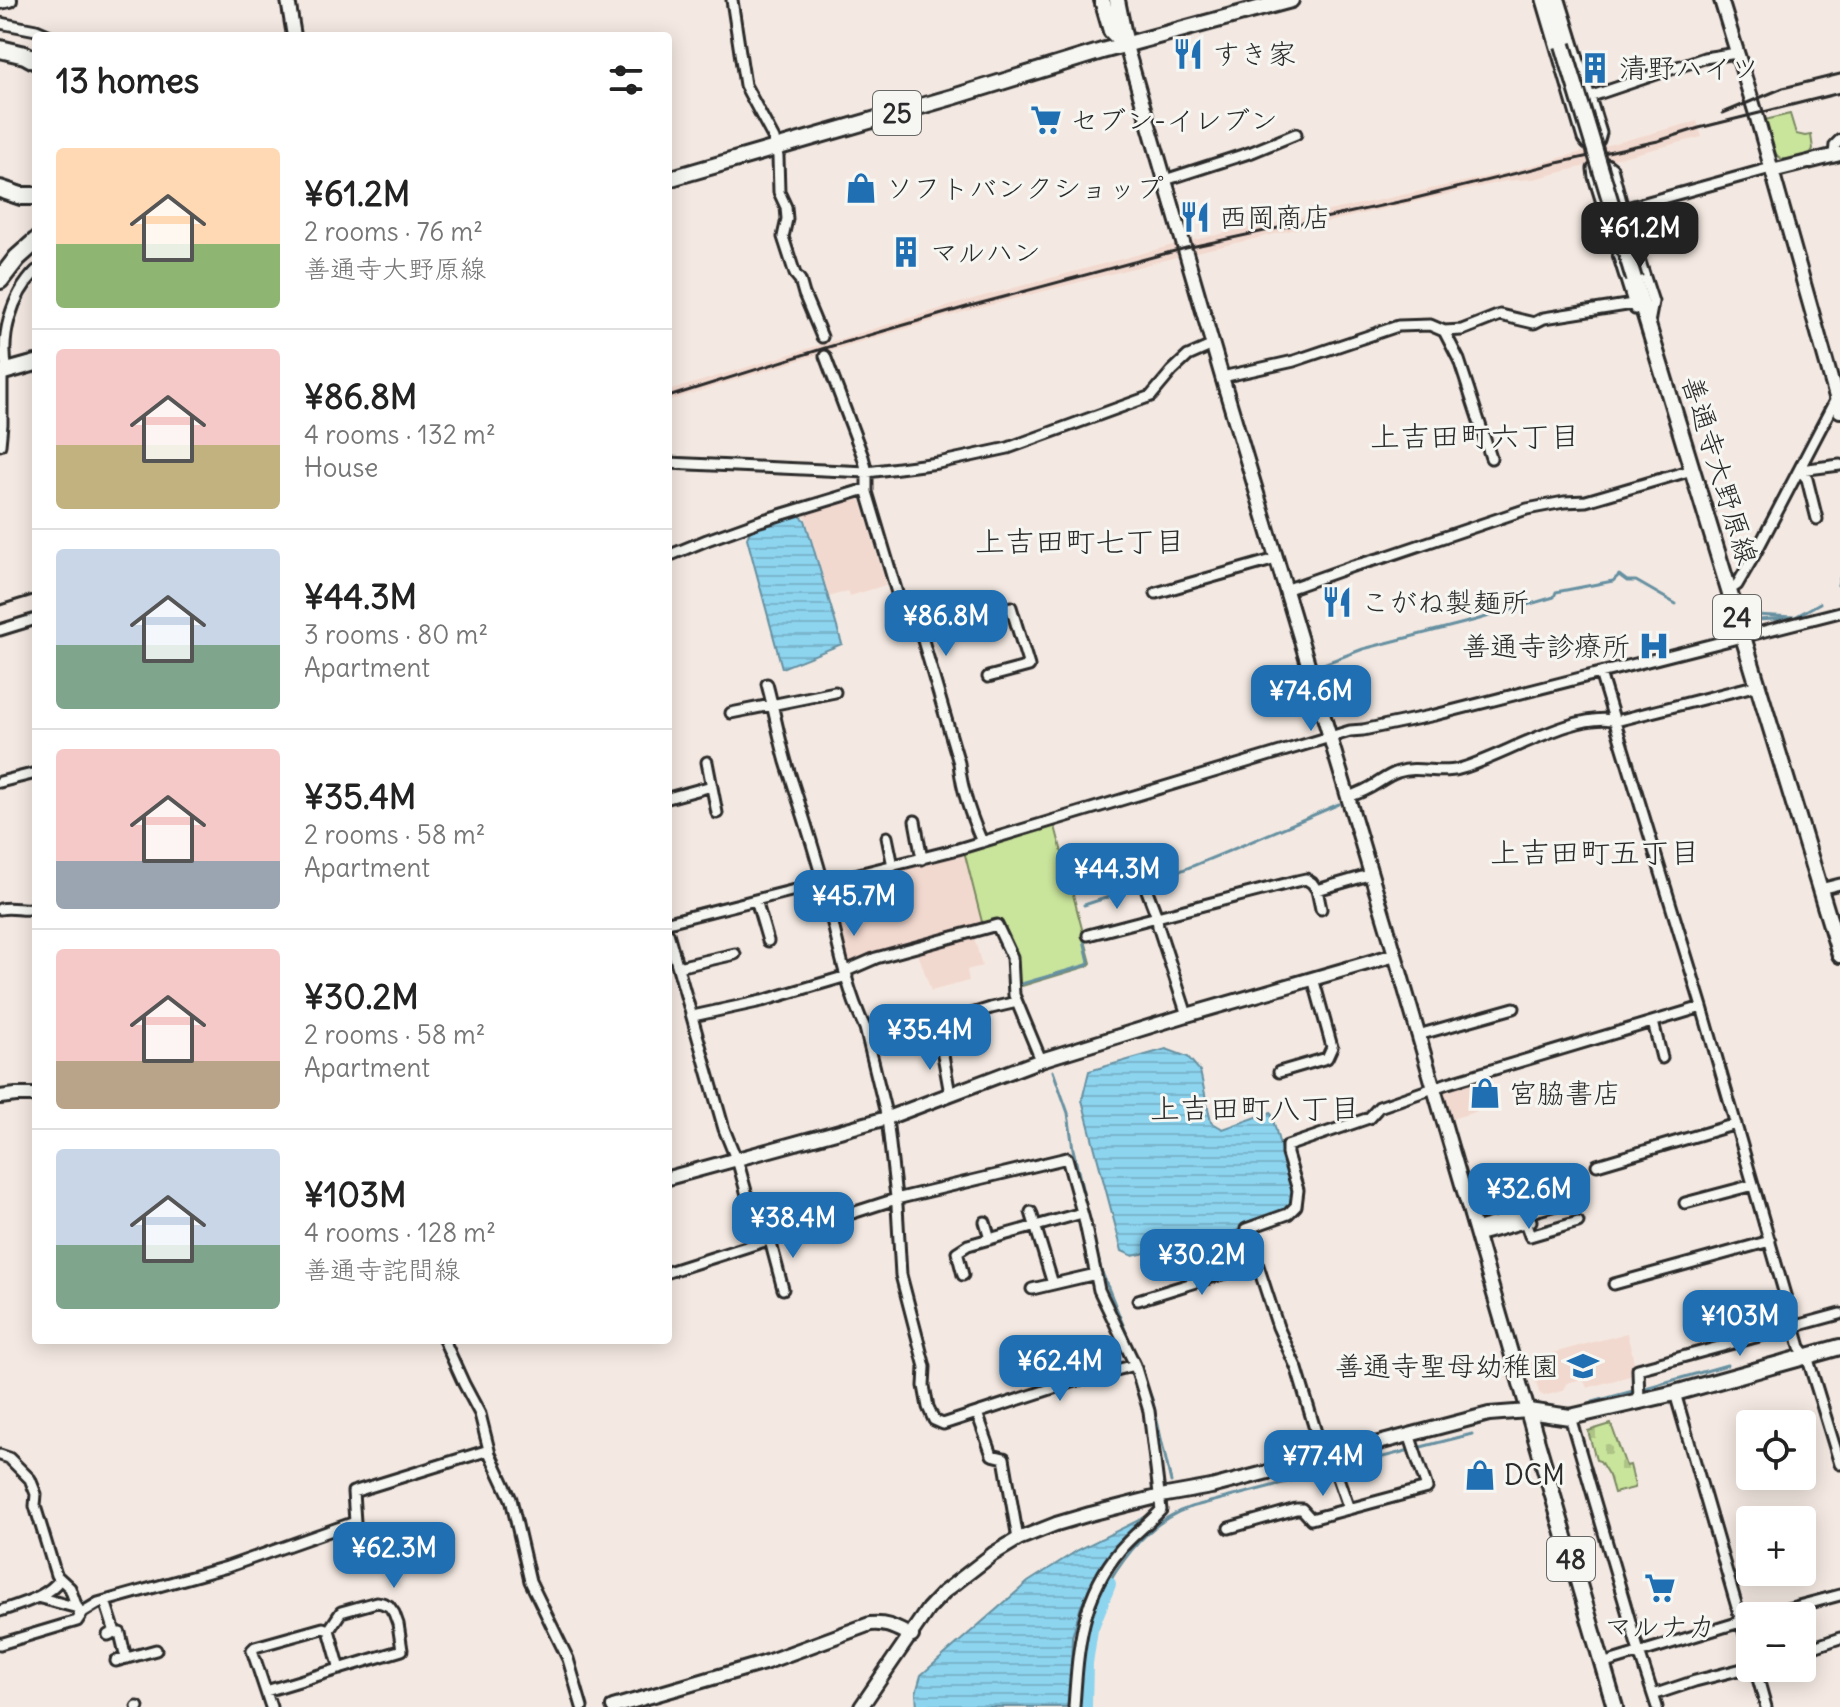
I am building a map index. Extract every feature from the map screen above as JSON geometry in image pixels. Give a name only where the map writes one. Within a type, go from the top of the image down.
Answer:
[{"type":"highway","points":[[0,39],[32,50]]},
{"type":"highway","points":[[0,49],[32,59]]},
{"type":"highway","points":[[0,189],[32,196]]},
{"type":"highway","points":[[0,280],[32,245]]},
{"type":"main road","points":[[1102,0],[1111,31],[1126,46]]},
{"type":"main road","points":[[1117,0],[1126,46]]},
{"type":"main road","points":[[1126,46],[1291,0]]},
{"type":"main road","name":"善通寺大野原線","points":[[1551,0],[1840,955]]},
{"type":"main road","name":"25","points":[[672,178],[1126,46]]},
{"type":"main road","points":[[3,372],[32,364]]},
{"type":"main road","points":[[1528,1411],[1570,1417],[1675,1393],[1840,1347]]},
{"type":"main road","name":"48","points":[[1528,1411],[1615,1707]]},
{"type":"street","points":[[0,2],[10,0]]},
{"type":"street","points":[[288,0],[293,32]]},
{"type":"street","points":[[732,0],[745,85],[774,139],[778,157],[779,192],[786,207],[787,219],[783,237],[822,337]]},
{"type":"street","points":[[1542,0],[1587,144],[1599,140],[1601,133],[1560,0]]},
{"type":"street","points":[[1721,0],[1838,395],[1840,411]]},
{"type":"street","points":[[0,23],[40,32]]},
{"type":"street","points":[[861,1707],[928,1609],[944,1592],[1018,1539],[1056,1524],[1161,1496],[1331,1463],[1412,1444],[1489,1414],[1528,1411],[1126,46]]},
{"type":"street","points":[[1589,97],[1704,58],[1737,53]]},
{"type":"street","points":[[1165,180],[1252,152],[1296,134]]},
{"type":"street","points":[[1623,209],[1837,155],[1835,145],[1840,140]]},
{"type":"street","points":[[1607,164],[1612,168],[1653,302],[1649,323],[1633,304],[1594,177],[1593,169],[1607,164]]},
{"type":"street","points":[[0,445],[5,333],[19,293],[32,276]]},
{"type":"street","points":[[1222,377],[1294,361],[1398,326],[1415,324],[1430,325],[1444,331],[1462,330],[1500,315],[1534,323],[1544,318],[1633,304]]},
{"type":"street","points":[[1444,331],[1459,360],[1491,458]]},
{"type":"street","points":[[672,463],[867,472],[938,463],[1008,448],[1151,396],[1188,356],[1213,345]]},
{"type":"street","points":[[825,356],[867,472],[866,489],[900,603],[907,622],[922,637],[959,763],[967,806],[982,842]]},
{"type":"street","points":[[1729,590],[1741,579],[1838,395]]},
{"type":"street","points":[[1800,470],[1840,465]]},
{"type":"street","points":[[1285,590],[1527,509],[1586,501],[1692,470]]},
{"type":"street","points":[[1800,470],[1807,479],[1817,519]]},
{"type":"street","points":[[672,554],[760,521],[866,489]]},
{"type":"street","points":[[1156,593],[1276,559]]},
{"type":"street","points":[[917,632],[1011,607],[1029,666],[988,677]]},
{"type":"street","points":[[672,921],[922,859],[1331,736],[1435,715],[1840,612]]},
{"type":"street","points":[[0,630],[32,620]]},
{"type":"street","points":[[1600,673],[1702,1007],[1800,1347],[1807,1356],[1840,1464]]},
{"type":"street","points":[[767,684],[786,761],[865,1028],[887,1118],[901,1275],[923,1360],[928,1407],[934,1420],[943,1424],[1135,1365]]},
{"type":"street","points":[[1349,797],[1396,772],[1416,768],[1456,770],[1490,759],[1564,726],[1606,718],[1616,721],[1758,685]]},
{"type":"street","points":[[731,713],[835,692]]},
{"type":"street","points":[[707,762],[717,813]]},
{"type":"street","points":[[0,782],[32,774]]},
{"type":"street","points":[[672,797],[712,786]]},
{"type":"street","points":[[915,821],[922,859]]},
{"type":"street","points":[[887,837],[893,866]]},
{"type":"street","points":[[1317,890],[1372,874]]},
{"type":"street","points":[[1088,935],[1306,879],[1317,890],[1321,909]]},
{"type":"street","points":[[1144,883],[1187,1015]]},
{"type":"street","points":[[1820,889],[1840,884]]},
{"type":"street","points":[[756,900],[768,941]]},
{"type":"street","points":[[0,909],[32,909]]},
{"type":"street","points":[[693,1016],[762,1001],[847,974],[876,958],[997,925],[1012,957],[1014,995],[1041,1060]]},
{"type":"street","points":[[672,947],[724,1129],[783,1289]]},
{"type":"street","points":[[672,976],[679,971],[735,954]]},
{"type":"street","points":[[672,1177],[887,1118],[1041,1060],[1395,955]]},
{"type":"street","points":[[1279,1072],[1327,1058],[1332,1047],[1313,978]]},
{"type":"street","points":[[962,1017],[1017,1002]]},
{"type":"street","points":[[1349,1509],[1297,1369],[1278,1327],[1246,1229],[1288,1214],[1296,1206],[1298,1190],[1287,1146],[1369,1118],[1379,1107],[1434,1088],[1702,1007]]},
{"type":"street","points":[[1418,1035],[1514,1008]]},
{"type":"street","points":[[1653,1022],[1662,1058]]},
{"type":"street","points":[[941,1044],[950,1094]]},
{"type":"street","points":[[0,1097],[32,1095]]},
{"type":"street","points":[[1597,1165],[1736,1124]]},
{"type":"street","points":[[672,1271],[896,1199],[1067,1158],[1099,1290],[1135,1365],[1149,1411],[1161,1496],[1161,1510],[1120,1550],[1085,1613],[1074,1707]]},
{"type":"street","points":[[1685,1203],[1753,1185]]},
{"type":"street","points":[[1476,1232],[1574,1200]]},
{"type":"street","points":[[1031,1212],[1053,1284]]},
{"type":"street","points":[[963,1275],[957,1252],[968,1245],[1082,1213]]},
{"type":"street","points":[[985,1222],[990,1239]]},
{"type":"street","points":[[1476,1232],[1528,1222],[1530,1236],[1578,1222]]},
{"type":"street","points":[[1614,1284],[1770,1241]]},
{"type":"street","points":[[1138,1300],[1257,1263]]},
{"type":"street","points":[[1032,1289],[1096,1274]]},
{"type":"street","points":[[1639,1402],[1638,1369],[1840,1314]]},
{"type":"street","points":[[446,1344],[480,1414],[489,1450],[511,1499],[530,1581],[568,1659],[582,1707]]},
{"type":"street","points":[[1675,1393],[1740,1602]]},
{"type":"street","points":[[977,1413],[992,1455],[1004,1458],[1018,1539]]},
{"type":"street","points":[[1570,1417],[1657,1707]]},
{"type":"street","points":[[1229,1528],[1296,1509],[1302,1509],[1311,1519],[1427,1488],[1412,1444]]},
{"type":"street","points":[[37,1597],[79,1612],[105,1601],[227,1567],[355,1522],[353,1492],[489,1450]]},
{"type":"street","points":[[0,1455],[9,1458],[30,1479],[56,1575],[70,1588],[79,1612],[77,1621],[0,1644]]},
{"type":"street","points":[[0,1611],[37,1597],[55,1586],[60,1579]]},
{"type":"street","points":[[1814,1602],[1840,1595]]},
{"type":"street","points":[[105,1601],[111,1634],[120,1633],[121,1660],[156,1650]]},
{"type":"street","points":[[266,1691],[340,1669],[402,1650],[398,1624],[389,1606],[377,1602],[341,1612],[329,1630],[340,1669]]},
{"type":"street","points":[[1602,1664],[1736,1623]]},
{"type":"street","points":[[613,1707],[764,1663],[870,1624],[890,1625],[912,1636]]},
{"type":"street","points":[[271,1707],[252,1650],[323,1628],[329,1630]]},
{"type":"street","points":[[1816,1646],[1840,1638]]},
{"type":"street","points":[[1653,1695],[1736,1672]]},
{"type":"street","points":[[1757,1682],[1766,1707]]},
{"type":"shaded area","points":[[1697,121],[1702,137],[1534,179],[1506,181],[1188,254],[971,310],[672,400],[672,390],[969,300],[1184,242],[1504,173]]},
{"type":"shaded area","points":[[856,495],[861,500],[886,585],[850,596],[848,591],[829,597],[804,512]]},
{"type":"shaded area","points":[[1054,825],[1079,913],[1091,963],[1088,966],[1022,986],[999,922],[972,929],[982,966],[967,970],[969,981],[931,991],[915,945],[848,965],[831,895],[833,885]]},
{"type":"shaded area","points":[[1489,1074],[1498,1105],[1452,1119],[1444,1093],[1446,1087]]},
{"type":"shaded area","name":"善通寺聖母幼稚園","points":[[1627,1333],[1637,1374],[1587,1388],[1583,1379],[1567,1383],[1562,1391],[1544,1396],[1539,1393],[1530,1359]]},
{"type":"green space","points":[[1790,114],[1796,134],[1811,135],[1813,149],[1810,154],[1787,160],[1776,154],[1765,120]]},
{"type":"green space","points":[[1055,826],[1091,963],[1022,986],[1017,985],[999,921],[983,926],[964,851]]},
{"type":"green space","points":[[1611,1424],[1626,1466],[1630,1465],[1635,1485],[1634,1488],[1614,1493],[1609,1476],[1600,1461],[1596,1460],[1588,1431]]},
{"type":"water","points":[[799,515],[805,520],[842,644],[782,668],[747,538],[756,526]]},
{"type":"water","points":[[1166,1049],[1188,1057],[1200,1071],[1211,1122],[1223,1129],[1271,1112],[1293,1195],[1293,1207],[1287,1213],[1230,1233],[1133,1256],[1122,1251],[1082,1100],[1089,1071]]},
{"type":"water","points":[[1150,1517],[1131,1530],[1119,1544],[1081,1606],[1072,1637],[1070,1707],[917,1707],[916,1693],[921,1675],[1028,1582],[1078,1550]]},
{"type":"waterway","points":[[1313,668],[1363,649],[1554,597],[1556,592],[1613,581],[1619,575],[1676,604]]},
{"type":"waterway","points":[[1838,585],[1840,578]]},
{"type":"waterway","points":[[1755,615],[1795,617],[1820,603]]},
{"type":"waterway","points":[[1756,620],[1792,618]]},
{"type":"waterway","points":[[1084,905],[1181,871],[1339,804]]},
{"type":"waterway","points":[[1018,985],[1087,965],[1084,940]]},
{"type":"waterway","points":[[1019,992],[1043,1051]]},
{"type":"waterway","points":[[1053,1071],[1068,1113],[1073,1149],[1101,1270],[1134,1352]]},
{"type":"waterway","points":[[1642,1389],[1727,1365]]},
{"type":"waterway","points":[[1142,1374],[1152,1399],[1171,1482]]},
{"type":"waterway","points":[[1593,1402],[1633,1391]]},
{"type":"waterway","points":[[1417,1448],[1472,1434]]},
{"type":"waterway","points":[[1108,1584],[1143,1538],[1178,1512],[1410,1450]]},
{"type":"waterway","points":[[1084,1707],[1090,1629],[1108,1584]]},
{"type":"railway","points":[[1723,113],[1783,88],[1840,74]]},
{"type":"railway","points":[[672,396],[970,306],[1186,248],[1658,141],[1840,93]]},
{"type":"railway","points":[[0,605],[32,595]]},
{"type":"place","name":"すき家","points":[[1188,54]]},
{"type":"place","name":"清野ハイツ","points":[[1595,68]]},
{"type":"place","name":"セブン-イレブン","points":[[1046,120]]},
{"type":"place","name":"ソフトバンクショップ","points":[[861,188]]},
{"type":"place","name":"西岡商店","points":[[1195,217]]},
{"type":"place","name":"マルハン","points":[[906,252]]},
{"type":"place","name":"こがね製麺所","points":[[1337,602]]},
{"type":"place","name":"善通寺診療所","points":[[1654,646]]},
{"type":"place","name":"宮脇書店","points":[[1485,1093]]},
{"type":"place","name":"善通寺聖母幼稚園","points":[[1583,1366]]},
{"type":"place","name":"DCM","points":[[1480,1475]]},
{"type":"place","name":"マルナカ","points":[[1660,1588]]},
{"type":"district","name":"上吉田町六丁目","points":[[1475,436]]},
{"type":"district","name":"上吉田町七丁目","points":[[1080,541]]},
{"type":"district","name":"上吉田町五丁目","points":[[1595,852]]},
{"type":"district","name":"上吉田町八丁目","points":[[1255,1108]]}]
